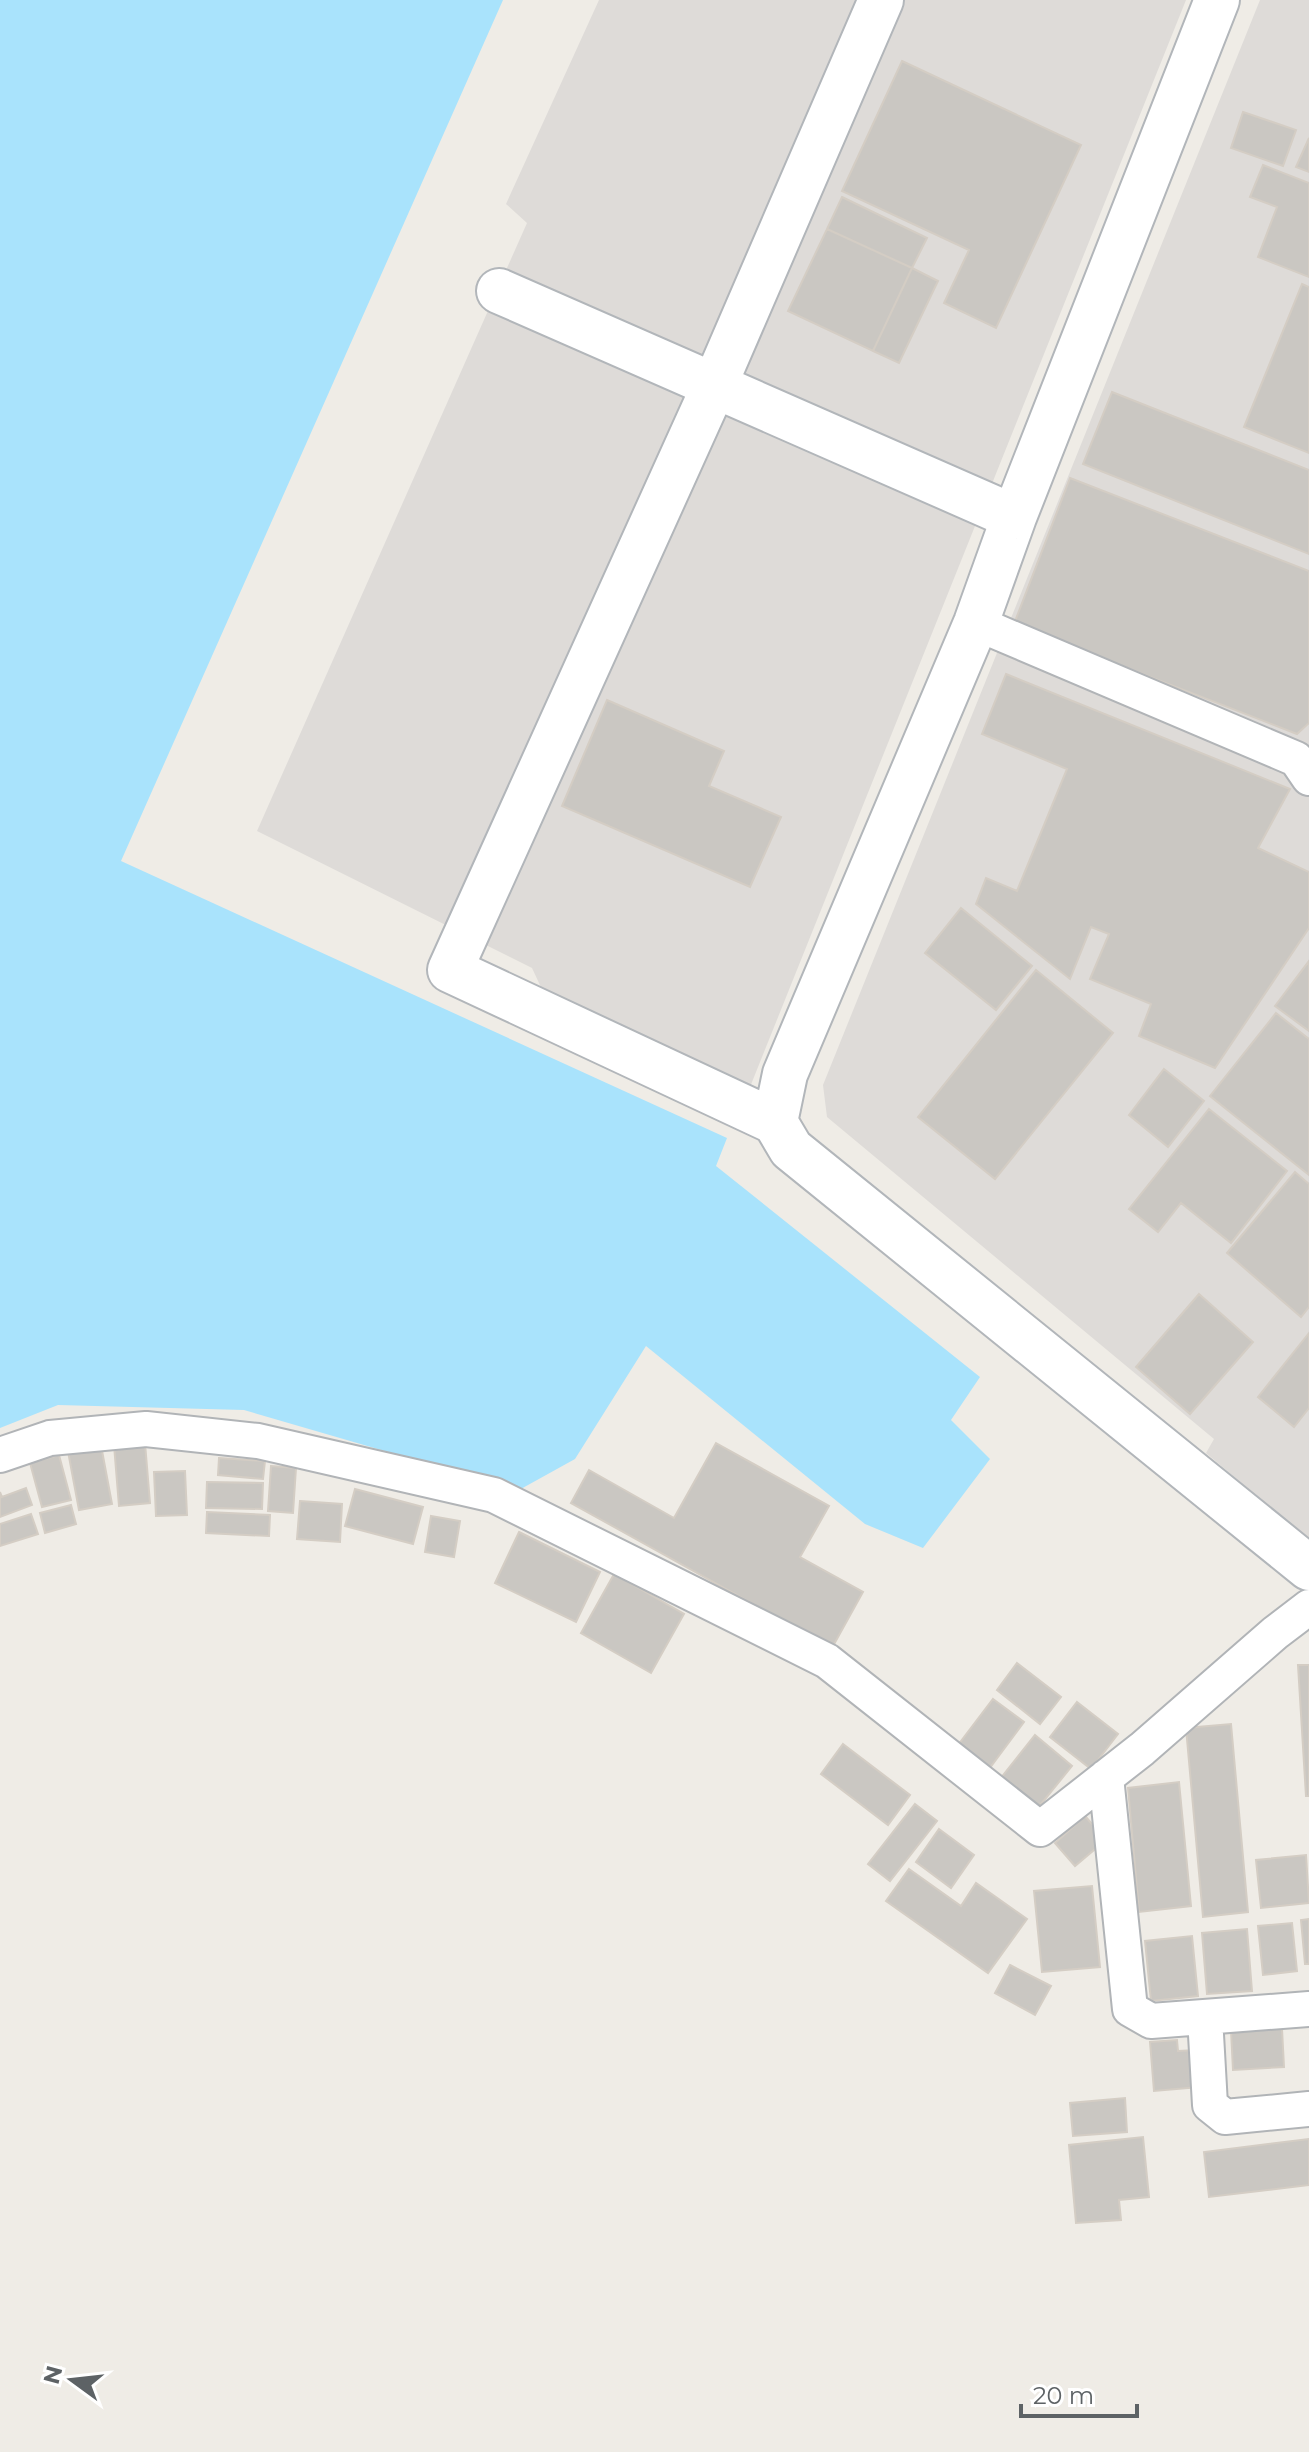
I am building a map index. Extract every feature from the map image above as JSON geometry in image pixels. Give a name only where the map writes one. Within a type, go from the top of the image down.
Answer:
[{"type":"street","points":[[881,0],[715,384],[450,970],[775,1122],[791,1149],[1309,1568]]},
{"type":"street","points":[[775,1122],[785,1074],[976,623],[1014,517],[1217,0]]},
{"type":"street","points":[[499,291],[1014,517]]},
{"type":"street","points":[[976,623],[1296,759],[1309,778]]},
{"type":"street","points":[[0,1455],[50,1438],[146,1429],[258,1441],[494,1495],[827,1661],[1040,1829],[1309,1607]]},
{"type":"street","points":[[1106,1777],[1130,2009],[1151,2021],[1309,2009]]},
{"type":"street","points":[[1205,2017],[1210,2105],[1225,2117],[1309,2109]]},
{"type":"shaded area","points":[[599,0],[1186,0],[750,1087],[546,998],[532,968],[257,831],[527,223],[506,204]]},
{"type":"shaded area","points":[[1260,0],[1309,0],[1309,1540],[1206,1453],[1214,1439],[827,1117],[823,1085]]},
{"type":"water","points":[[0,0],[503,0],[121,861],[727,1138],[716,1166],[980,1377],[951,1420],[990,1459],[923,1548],[865,1524],[646,1346],[575,1459],[519,1490],[244,1410],[58,1405],[0,1428]]},
{"type":"building","points":[[902,61],[1081,145],[996,328],[944,303],[969,250],[842,191]]},
{"type":"building","points":[[1243,112],[1296,130],[1283,166],[1231,148]]},
{"type":"building","points":[[1309,138],[1309,172],[1296,167]]},
{"type":"building","points":[[1263,165],[1309,183],[1309,277],[1258,257],[1277,207],[1250,197]]},
{"type":"building","points":[[842,197],[927,238],[912,268],[827,229]]},
{"type":"building","points":[[827,229],[912,268],[873,351],[788,311]]},
{"type":"building","points":[[912,268],[938,281],[899,363],[873,351]]},
{"type":"building","points":[[1302,284],[1309,287],[1309,453],[1244,427]]},
{"type":"building","points":[[1112,392],[1309,470],[1309,554],[1083,464]]},
{"type":"building","points":[[1070,478],[1309,571],[1309,723],[1297,734],[1014,624]]},
{"type":"building","points":[[1006,674],[1290,789],[1258,848],[1309,872],[1309,928],[1215,1068],[1139,1036],[1151,1004],[1090,979],[1109,934],[1091,927],[1070,979],[976,904],[986,878],[1017,891],[1067,769],[982,734]]},
{"type":"building","points":[[607,700],[724,751],[709,786],[781,817],[750,887],[562,806]]},
{"type":"building","points":[[961,908],[1032,966],[996,1010],[925,953]]},
{"type":"building","points":[[1309,961],[1309,1031],[1275,1006]]},
{"type":"building","points":[[1036,970],[1113,1033],[995,1179],[918,1117]]},
{"type":"building","points":[[1276,1013],[1309,1039],[1309,1175],[1210,1096]]},
{"type":"building","points":[[1164,1069],[1204,1101],[1168,1147],[1129,1115]]},
{"type":"building","points":[[1209,1109],[1287,1171],[1231,1243],[1181,1203],[1158,1232],[1129,1209]]},
{"type":"building","points":[[1295,1172],[1309,1184],[1309,1307],[1301,1317],[1227,1253]]},
{"type":"building","points":[[1199,1294],[1253,1342],[1190,1414],[1136,1367]]},
{"type":"building","points":[[1309,1333],[1309,1408],[1294,1427],[1258,1397]]},
{"type":"building","points":[[100,1440],[112,1504],[79,1510],[67,1446]]},
{"type":"building","points":[[145,1443],[150,1503],[119,1506],[114,1445]]},
{"type":"building","points":[[716,1443],[829,1506],[800,1557],[863,1592],[832,1648],[571,1503],[589,1470],[674,1518]]},
{"type":"building","points":[[59,1455],[71,1500],[42,1507],[30,1463]]},
{"type":"building","points":[[219,1458],[265,1461],[263,1479],[218,1475]]},
{"type":"building","points":[[271,1466],[296,1468],[293,1513],[268,1511]]},
{"type":"building","points":[[185,1471],[187,1515],[156,1516],[154,1472]]},
{"type":"building","points":[[207,1482],[263,1483],[262,1509],[206,1508]]},
{"type":"building","points":[[26,1488],[32,1505],[0,1517],[0,1492],[2,1497]]},
{"type":"building","points":[[355,1489],[423,1507],[413,1544],[345,1526]]},
{"type":"building","points":[[300,1501],[342,1504],[340,1542],[297,1539]]},
{"type":"building","points":[[71,1505],[76,1524],[45,1533],[40,1513]]},
{"type":"building","points":[[207,1512],[270,1515],[269,1536],[206,1533]]},
{"type":"building","points":[[31,1514],[38,1534],[0,1546],[0,1524]]},
{"type":"building","points":[[431,1516],[460,1521],[454,1557],[425,1552]]},
{"type":"building","points":[[519,1532],[600,1572],[576,1622],[495,1583]]},
{"type":"building","points":[[614,1574],[684,1614],[651,1673],[581,1633]]},
{"type":"building","points":[[1017,1663],[1061,1697],[1040,1724],[997,1690]]},
{"type":"building","points":[[1298,1665],[1309,1665],[1309,1796],[1306,1796]]},
{"type":"building","points":[[993,1699],[1024,1722],[989,1769],[958,1745]]},
{"type":"building","points":[[1077,1702],[1118,1734],[1091,1769],[1050,1737]]},
{"type":"building","points":[[1231,1724],[1248,1912],[1203,1917],[1186,1728]]},
{"type":"building","points":[[1035,1735],[1072,1766],[1037,1809],[1000,1779]]},
{"type":"building","points":[[843,1744],[910,1795],[888,1825],[821,1774]]},
{"type":"building","points":[[1179,1782],[1191,1906],[1139,1912],[1128,1788]]},
{"type":"building","points":[[915,1804],[937,1821],[890,1881],[868,1864]]},
{"type":"building","points":[[1085,1816],[1106,1840],[1075,1866],[1055,1843]]},
{"type":"building","points":[[939,1829],[974,1855],[951,1888],[916,1862]]},
{"type":"building","points":[[1306,1855],[1309,1903],[1261,1908],[1256,1860]]},
{"type":"building","points":[[909,1869],[961,1906],[976,1883],[1027,1919],[988,1973],[886,1901]]},
{"type":"building","points":[[1092,1886],[1100,1967],[1042,1972],[1034,1891]]},
{"type":"building","points":[[1309,1919],[1309,1964],[1305,1964],[1301,1920]]},
{"type":"building","points":[[1292,1923],[1297,1971],[1263,1975],[1258,1926]]},
{"type":"building","points":[[1247,1929],[1252,1991],[1207,1994],[1202,1933]]},
{"type":"building","points":[[1192,1936],[1198,1996],[1151,2001],[1145,1941]]},
{"type":"building","points":[[1010,1965],[1051,1986],[1035,2015],[995,1993]]},
{"type":"building","points":[[1282,2029],[1284,2067],[1233,2070],[1231,2031]]},
{"type":"building","points":[[1177,2040],[1178,2051],[1196,2050],[1199,2087],[1154,2091],[1150,2042]]},
{"type":"building","points":[[1125,2098],[1127,2132],[1073,2136],[1070,2103]]},
{"type":"building","points":[[1143,2137],[1149,2197],[1119,2200],[1121,2220],[1076,2223],[1069,2145]]},
{"type":"building","points":[[1309,2139],[1309,2185],[1209,2197],[1204,2152]]}]
